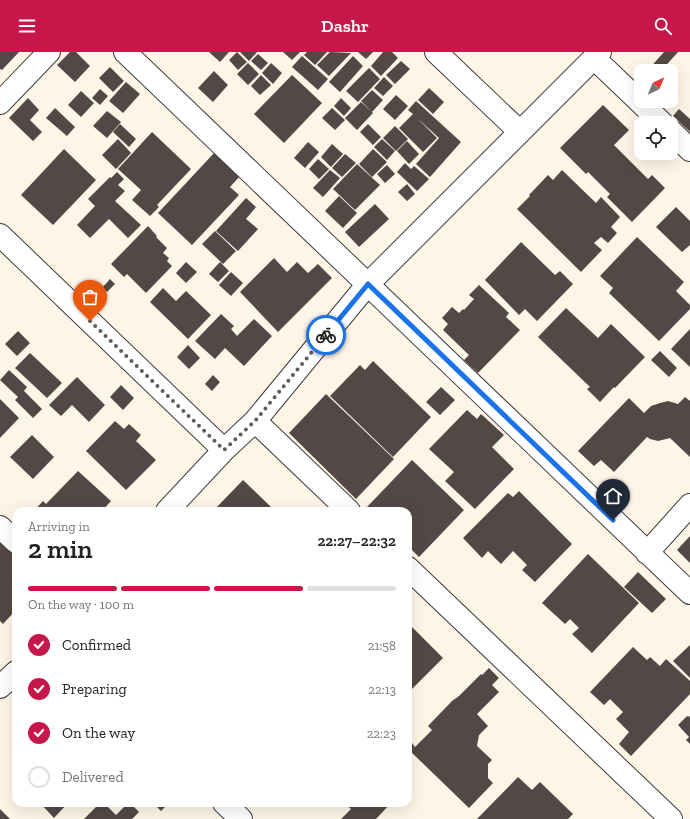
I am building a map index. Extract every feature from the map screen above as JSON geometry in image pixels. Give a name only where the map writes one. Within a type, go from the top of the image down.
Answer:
[{"type":"street","points":[[0,103],[49,52]]},
{"type":"street","points":[[125,52],[690,593]]},
{"type":"street","points":[[436,52],[520,132]]},
{"type":"street","points":[[171,507],[224,450],[255,421],[368,284],[597,55],[655,116]]},
{"type":"street","points":[[678,139],[690,150]]},
{"type":"street","points":[[0,235],[224,450]]},
{"type":"street","points":[[255,421],[345,507]]},
{"type":"street","points":[[647,553],[690,505]]},
{"type":"street","points":[[0,527],[12,538]]},
{"type":"street","points":[[412,572],[671,819]]},
{"type":"street","points":[[0,687],[12,676]]},
{"type":"street","points":[[228,807],[241,819]]},
{"type":"building","points":[[0,52],[19,52],[2,70],[0,69]]},
{"type":"building","points":[[70,52],[76,52],[90,66],[75,82],[57,65]]},
{"type":"building","points":[[209,52],[229,52],[220,62]]},
{"type":"building","points":[[237,52],[247,62],[238,70],[229,60]]},
{"type":"building","points":[[240,52],[257,52],[249,61]]},
{"type":"building","points":[[283,52],[300,52],[292,60]]},
{"type":"building","points":[[307,52],[327,52],[315,65],[304,55]]},
{"type":"building","points":[[330,52],[351,53],[329,76],[317,65]]},
{"type":"building","points":[[358,52],[373,52],[366,59]]},
{"type":"building","points":[[383,52],[392,52],[398,58],[381,76],[371,66]]},
{"type":"building","points":[[664,52],[678,52],[667,64],[653,64]]},
{"type":"building","points":[[258,54],[268,63],[261,70],[251,61]]},
{"type":"building","points":[[302,56],[328,79],[318,90],[292,67]]},
{"type":"building","points":[[353,56],[363,66],[340,92],[329,82]]},
{"type":"building","points":[[401,61],[410,69],[395,84],[386,75]]},
{"type":"building","points":[[248,63],[259,74],[248,85],[237,74]]},
{"type":"building","points":[[271,63],[282,73],[273,84],[262,73]]},
{"type":"building","points":[[110,67],[124,81],[113,92],[99,78]]},
{"type":"building","points":[[369,68],[380,79],[358,102],[346,91]]},
{"type":"building","points":[[214,71],[228,85],[213,102],[198,88]]},
{"type":"building","points":[[261,75],[271,85],[260,95],[251,86]]},
{"type":"building","points":[[292,75],[322,103],[284,143],[254,114]]},
{"type":"building","points":[[384,77],[393,86],[383,96],[374,88]]},
{"type":"building","points":[[126,82],[140,94],[123,113],[109,101]]},
{"type":"building","points":[[429,88],[444,102],[433,114],[418,100]]},
{"type":"building","points":[[100,89],[108,96],[100,105],[92,98]]},
{"type":"building","points":[[372,90],[383,100],[372,112],[361,101]]},
{"type":"building","points":[[81,91],[94,103],[81,117],[68,105]]},
{"type":"building","points":[[396,95],[408,106],[395,120],[383,109]]},
{"type":"building","points":[[28,98],[39,110],[30,120],[42,132],[33,141],[9,118]]},
{"type":"building","points":[[341,98],[351,108],[344,116],[334,106]]},
{"type":"building","points":[[416,101],[461,142],[430,177],[416,164],[439,138],[417,118],[437,138],[423,152],[399,128],[413,114],[408,110]]},
{"type":"building","points":[[361,102],[373,113],[357,130],[345,118]]},
{"type":"building","points":[[603,105],[629,130],[614,145],[648,179],[652,175],[665,188],[632,222],[607,197],[610,194],[588,172],[586,174],[560,148]]},
{"type":"building","points":[[55,108],[75,127],[67,136],[46,118]]},
{"type":"building","points":[[332,108],[345,120],[335,130],[322,118]]},
{"type":"building","points":[[679,109],[690,119],[690,132],[678,121],[678,116],[673,116]]},
{"type":"building","points":[[107,111],[121,122],[107,138],[93,126]]},
{"type":"building","points":[[120,124],[136,139],[129,147],[113,132]]},
{"type":"building","points":[[368,124],[381,137],[373,145],[360,132]]},
{"type":"building","points":[[395,126],[408,139],[396,151],[383,138]]},
{"type":"building","points":[[152,132],[191,169],[157,205],[159,207],[150,216],[132,200],[141,190],[118,169]]},
{"type":"building","points":[[118,139],[131,153],[116,169],[102,155]]},
{"type":"building","points":[[382,139],[395,151],[387,160],[374,147]]},
{"type":"building","points":[[407,141],[419,154],[409,164],[397,151]]},
{"type":"building","points":[[308,142],[319,152],[305,168],[294,158]]},
{"type":"building","points":[[332,144],[343,154],[331,167],[321,157]]},
{"type":"building","points":[[64,149],[96,180],[53,225],[21,195]]},
{"type":"building","points":[[373,149],[387,162],[372,177],[359,164]]},
{"type":"building","points":[[215,152],[240,176],[230,187],[239,195],[192,245],[158,213]]},
{"type":"building","points":[[345,154],[356,163],[342,177],[332,168]]},
{"type":"building","points":[[318,159],[329,169],[319,179],[309,169]]},
{"type":"building","points":[[405,163],[411,169],[414,166],[429,179],[417,191],[397,172]]},
{"type":"building","points":[[357,164],[380,185],[355,210],[333,189]]},
{"type":"building","points":[[387,165],[395,174],[385,183],[377,174]]},
{"type":"building","points":[[330,170],[340,178],[323,197],[313,188]]},
{"type":"building","points":[[562,170],[596,203],[601,197],[620,217],[611,227],[617,233],[608,243],[601,237],[594,243],[602,250],[581,272],[517,209],[548,175],[553,180]]},
{"type":"building","points":[[117,172],[124,179],[118,185],[125,191],[115,201],[141,225],[128,238],[109,219],[90,238],[77,225],[95,206],[88,199]]},
{"type":"building","points":[[407,184],[415,194],[407,201],[398,192]]},
{"type":"building","points":[[339,196],[357,213],[343,228],[325,211]]},
{"type":"building","points":[[246,198],[256,207],[246,219],[258,229],[238,251],[216,231]]},
{"type":"building","points":[[375,204],[389,219],[359,247],[345,232]]},
{"type":"building","points":[[676,207],[690,221],[690,245],[682,252],[656,227]]},
{"type":"building","points":[[148,226],[167,248],[163,253],[169,258],[167,261],[172,266],[146,293],[127,274],[124,277],[111,264]]},
{"type":"building","points":[[215,231],[236,251],[223,264],[202,244]]},
{"type":"building","points":[[637,237],[684,282],[676,291],[690,305],[690,309],[659,341],[609,293],[613,288],[600,276]]},
{"type":"building","points":[[521,242],[555,275],[560,271],[573,284],[537,321],[525,309],[519,315],[485,280]]},
{"type":"building","points":[[274,258],[287,272],[297,262],[308,273],[318,264],[332,278],[278,332],[240,292]]},
{"type":"building","points":[[186,262],[197,272],[186,283],[176,273]]},
{"type":"building","points":[[220,262],[229,271],[218,282],[209,274]]},
{"type":"building","points":[[231,272],[243,283],[231,296],[219,285]]},
{"type":"building","points":[[110,279],[115,284],[107,292],[103,287]]},
{"type":"building","points":[[479,285],[509,313],[506,317],[520,330],[478,373],[464,360],[469,355],[443,330],[448,324],[442,318],[452,307],[459,313],[463,309],[464,310],[474,299],[469,295]]},
{"type":"building","points":[[163,288],[176,301],[186,291],[211,315],[188,339],[150,302]]},
{"type":"building","points":[[566,308],[598,338],[611,324],[645,357],[600,402],[587,389],[590,387],[538,337]]},
{"type":"building","points":[[221,314],[234,326],[231,329],[237,336],[254,319],[272,336],[244,366],[225,348],[215,359],[195,341]]},
{"type":"building","points":[[690,329],[690,367],[671,349]]},
{"type":"building","points":[[18,331],[30,343],[17,356],[5,344]]},
{"type":"building","points":[[188,345],[200,358],[189,369],[177,357]]},
{"type":"building","points":[[660,351],[677,368],[669,377],[651,360]]},
{"type":"building","points":[[30,353],[62,383],[47,398],[15,368]]},
{"type":"building","points":[[373,361],[431,417],[393,457],[330,396],[360,365],[365,370]]},
{"type":"building","points":[[9,370],[27,387],[24,391],[42,409],[33,418],[15,400],[18,397],[0,380]]},
{"type":"building","points":[[213,375],[220,382],[212,391],[205,384]]},
{"type":"building","points":[[77,377],[105,405],[89,422],[72,405],[61,416],[49,405]]},
{"type":"building","points":[[121,385],[134,398],[123,410],[110,397]]},
{"type":"building","points":[[441,387],[455,400],[440,415],[426,402]]},
{"type":"building","points":[[326,394],[394,459],[356,499],[289,433]]},
{"type":"building","points":[[685,397],[690,401],[690,457],[670,438],[658,441],[647,437],[614,472],[601,460],[594,466],[578,451],[629,398],[644,413],[651,406],[660,403],[668,401],[678,404]]},
{"type":"building","points":[[0,399],[19,418],[0,438]]},
{"type":"building","points":[[467,410],[477,419],[481,414],[504,435],[492,447],[514,469],[475,509],[445,481],[454,472],[429,449]]},
{"type":"building","points":[[115,421],[124,429],[129,424],[141,435],[136,441],[156,460],[126,490],[86,451]]},
{"type":"building","points":[[32,435],[54,457],[33,479],[10,457]]},
{"type":"building","points":[[412,460],[464,510],[419,557],[412,550],[412,507],[367,507]]},
{"type":"building","points":[[78,471],[111,501],[106,507],[38,507],[43,501],[46,504]]},
{"type":"building","points":[[243,480],[271,507],[217,507]]},
{"type":"building","points":[[519,491],[572,544],[535,582],[522,570],[527,565],[513,551],[501,564],[488,551],[482,558],[463,538],[508,493],[513,497]]},
{"type":"building","points":[[690,536],[690,563],[677,550]]},
{"type":"building","points":[[0,539],[12,550],[12,614],[3,624],[0,621]]},
{"type":"building","points":[[588,554],[639,603],[592,653],[572,634],[579,628],[570,619],[565,624],[542,603]]},
{"type":"building","points":[[638,572],[666,599],[652,613],[624,587]]},
{"type":"building","points":[[412,627],[443,658],[412,689]]},
{"type":"building","points":[[690,645],[690,678],[673,661]]},
{"type":"building","points":[[633,647],[647,660],[650,657],[660,666],[666,659],[690,681],[690,694],[631,756],[619,744],[629,732],[616,719],[623,712],[610,699],[604,705],[590,692]]},
{"type":"building","points":[[489,668],[499,678],[492,685],[499,692],[477,714],[488,726],[479,735],[477,746],[492,760],[488,764],[488,778],[493,783],[469,808],[412,753],[412,743],[415,747],[432,730],[428,726],[452,701],[481,674],[482,675]]},
{"type":"building","points":[[687,716],[690,716],[690,744],[686,740],[689,737],[678,725]]},
{"type":"building","points":[[518,777],[532,790],[540,782],[573,814],[568,819],[477,819]]},
{"type":"building","points":[[44,807],[64,807],[54,818]]},
{"type":"building","points":[[96,807],[108,807],[116,815],[124,807],[134,807],[139,812],[132,819],[84,819]]},
{"type":"building","points":[[157,807],[165,807],[161,811]]},
{"type":"building","points":[[349,807],[387,807],[376,819],[341,819],[351,809]]},
{"type":"building","points":[[0,809],[10,819],[0,819]]},
{"type":"way so far","points":[[90,321],[224,450],[255,421],[326,335]]},
{"type":"route","points":[[326,335],[368,284],[613,520]]}]
